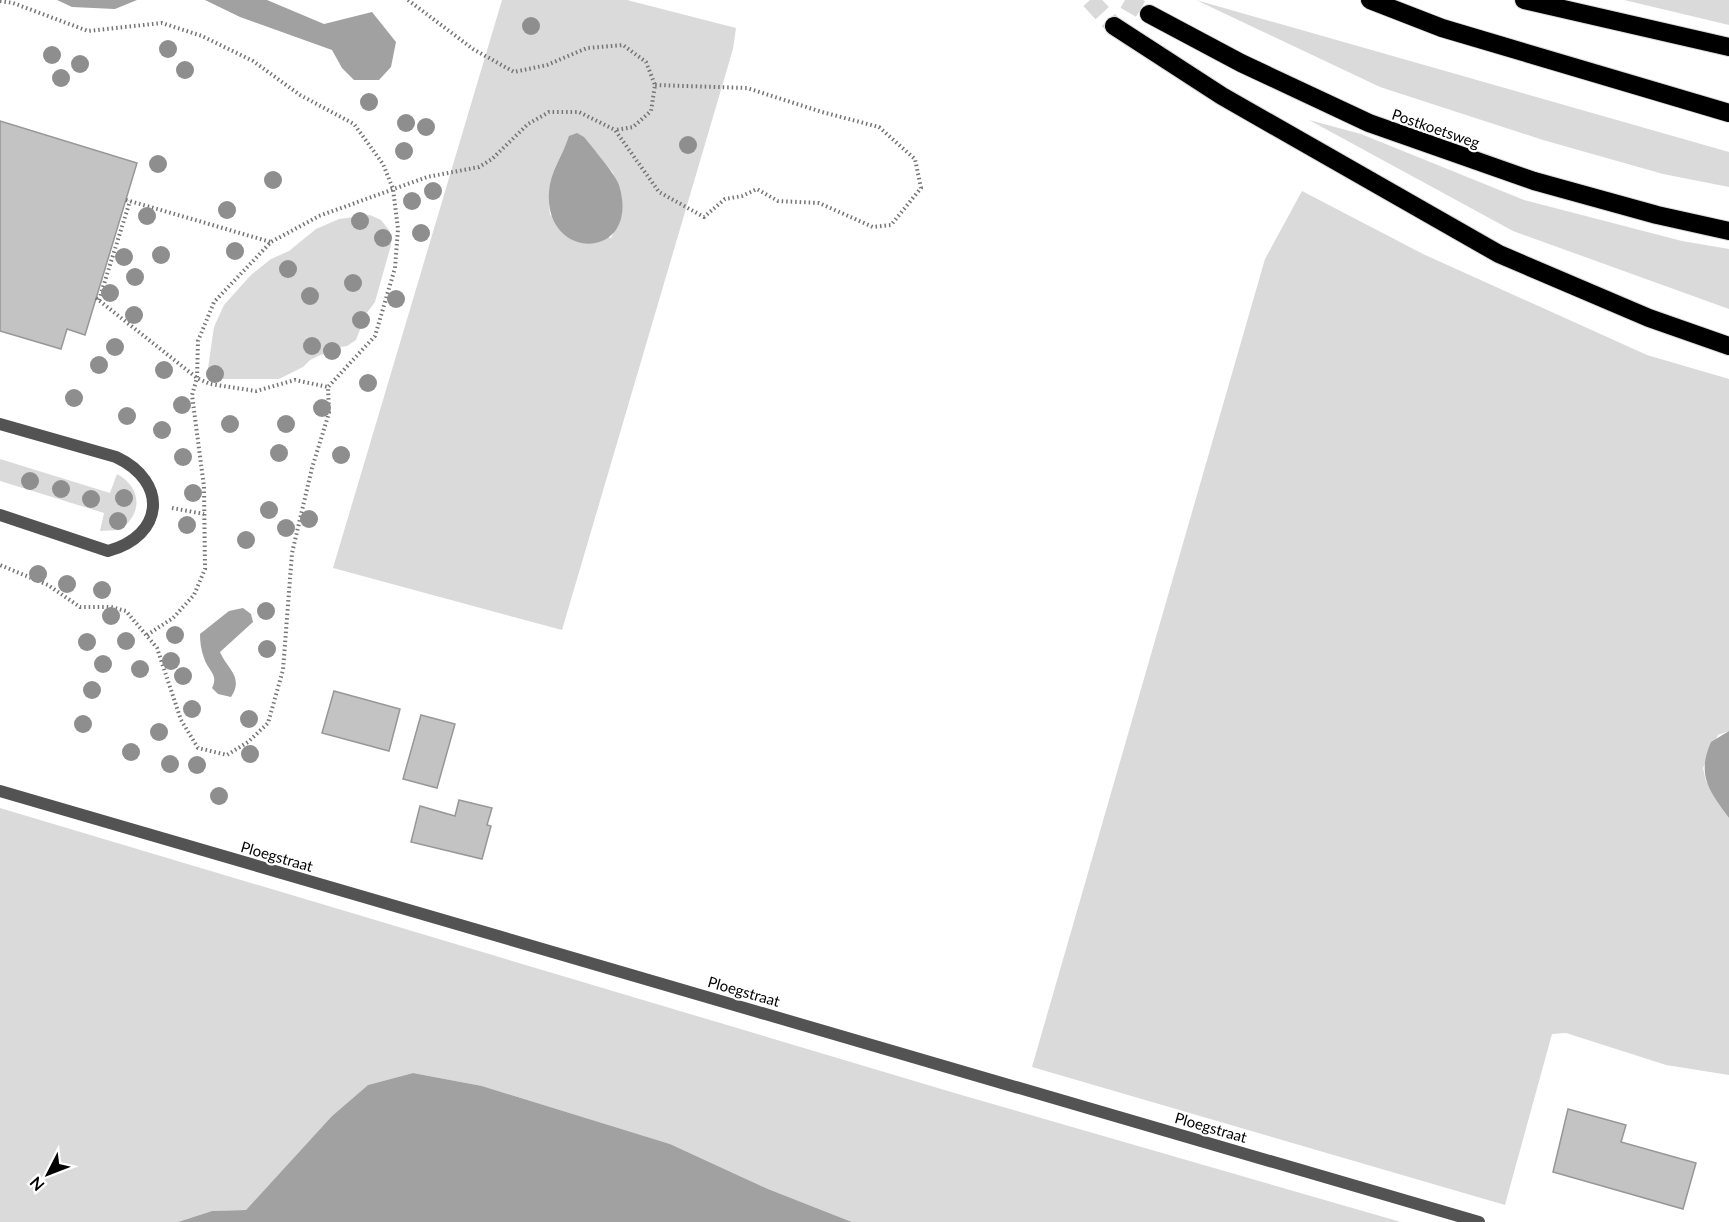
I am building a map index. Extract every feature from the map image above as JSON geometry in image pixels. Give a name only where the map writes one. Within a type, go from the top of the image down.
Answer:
[{"type":"highway","points":[[1370,0],[1442,28],[1729,113]]},
{"type":"highway","points":[[1524,0],[1729,47]]},
{"type":"highway","name":"Postkoetsweg","points":[[1149,14],[1241,63],[1370,123],[1534,181],[1657,215],[1729,231]]},
{"type":"highway","points":[[1114,26],[1222,96],[1499,254],[1649,318],[1729,346]]},
{"type":"street","points":[[0,424],[116,457],[134,466],[147,479],[153,496],[152,514],[143,532],[125,546],[108,551],[0,515]]},
{"type":"street","name":"Ploegstraat","points":[[0,791],[1479,1222]]},
{"type":"path","points":[[408,0],[473,49],[514,72],[548,65],[587,48],[623,45],[646,62],[655,85],[651,111],[633,127],[615,130]]},
{"type":"path","points":[[0,1],[13,3],[88,30],[162,23],[202,36],[253,61],[300,95],[354,124],[383,164],[393,189],[398,229],[395,268],[375,336],[328,387],[329,413],[312,468],[292,553],[283,670],[268,723],[248,742],[227,755],[198,748],[181,720],[157,648],[126,611],[111,607],[80,607],[48,585],[0,565]]},
{"type":"path","points":[[147,635],[173,618],[194,595],[206,569],[204,487],[192,396],[197,378],[198,341],[214,302],[271,242],[319,216],[393,189],[427,177],[479,167],[492,159],[528,124],[549,112],[579,112],[615,130],[659,192],[704,217],[725,199],[757,189],[778,201],[819,203],[873,227],[891,225],[921,188],[915,159],[879,127],[747,88],[655,85]]},
{"type":"path","points":[[271,242],[128,200],[97,299],[197,378],[210,384],[256,391],[295,380],[328,387]]},
{"type":"path","points":[[153,504],[204,514]]},
{"type":"shaded area","points":[[57,0],[137,0],[115,9],[72,7]]},
{"type":"shaded area","points":[[205,0],[267,0],[324,24],[372,12],[396,42],[391,67],[379,80],[354,80],[342,68],[332,50],[240,17]]},
{"type":"shaded area","points":[[502,0],[627,0],[736,28],[733,49],[562,630],[333,568]],"holes":[[[569,139],[596,152],[613,173],[621,199],[622,214],[611,238],[550,215],[549,194],[553,176]]]},
{"type":"shaded area","points":[[1196,0],[1729,152],[1729,187],[1663,174],[1543,140],[1380,87]]},
{"type":"shaded area","points":[[1624,0],[1729,0],[1729,25]]},
{"type":"shaded area","points":[[1309,120],[1361,134],[1524,200],[1682,241],[1729,249],[1729,309],[1513,231]]},
{"type":"shaded area","points":[[577,133],[584,137],[619,185],[622,210],[617,228],[606,239],[591,244],[575,241],[561,232],[552,215],[549,192],[552,177],[569,136]]},
{"type":"shaded area","points":[[1302,191],[1423,254],[1647,355],[1729,379],[1729,731],[1718,735],[1703,768],[1706,781],[1729,818],[1729,1075],[1666,1065],[1566,1033],[1552,1034],[1505,1205],[1032,1067],[1265,259]]},
{"type":"shaded area","points":[[370,215],[381,220],[389,230],[391,245],[375,302],[366,314],[356,340],[347,346],[335,348],[310,360],[303,367],[279,379],[211,379],[207,375],[214,327],[224,305],[251,275],[271,259],[289,251],[316,229],[339,219]]},
{"type":"shaded area","points":[[0,459],[110,493],[117,474],[131,486],[135,493],[136,509],[128,523],[120,530],[100,531],[104,513],[0,481]]},
{"type":"shaded area","points":[[243,608],[251,614],[253,622],[220,652],[235,679],[235,690],[231,697],[218,694],[212,688],[214,676],[203,655],[200,634],[229,611]]},
{"type":"shaded area","points":[[1729,731],[1729,818],[1707,783],[1705,764],[1711,742]]},
{"type":"shaded area","points":[[0,808],[958,1094],[1401,1222],[852,1222],[768,1189],[670,1144],[482,1086],[413,1073],[368,1085],[332,1116],[246,1210],[212,1211],[178,1222],[0,1222]]},
{"type":"shaded area","points":[[413,1073],[482,1086],[670,1144],[768,1189],[852,1222],[178,1222],[212,1211],[246,1210],[332,1116],[368,1085]]},
{"type":"building","points":[[0,121],[137,163],[85,335],[67,329],[61,349],[0,331]]},
{"type":"building","points":[[334,691],[400,709],[389,751],[322,733]]},
{"type":"building","points":[[421,715],[455,724],[437,788],[403,779]]},
{"type":"building","points":[[459,800],[492,808],[487,825],[491,826],[482,859],[411,842],[420,806],[455,816]]},
{"type":"building","points":[[1568,1109],[1626,1125],[1621,1142],[1696,1163],[1683,1209],[1553,1172]]},
{"type":"tunnel","points":[[1090,0],[1114,26]]},
{"type":"tunnel","points":[[1125,0],[1149,14]]}]
